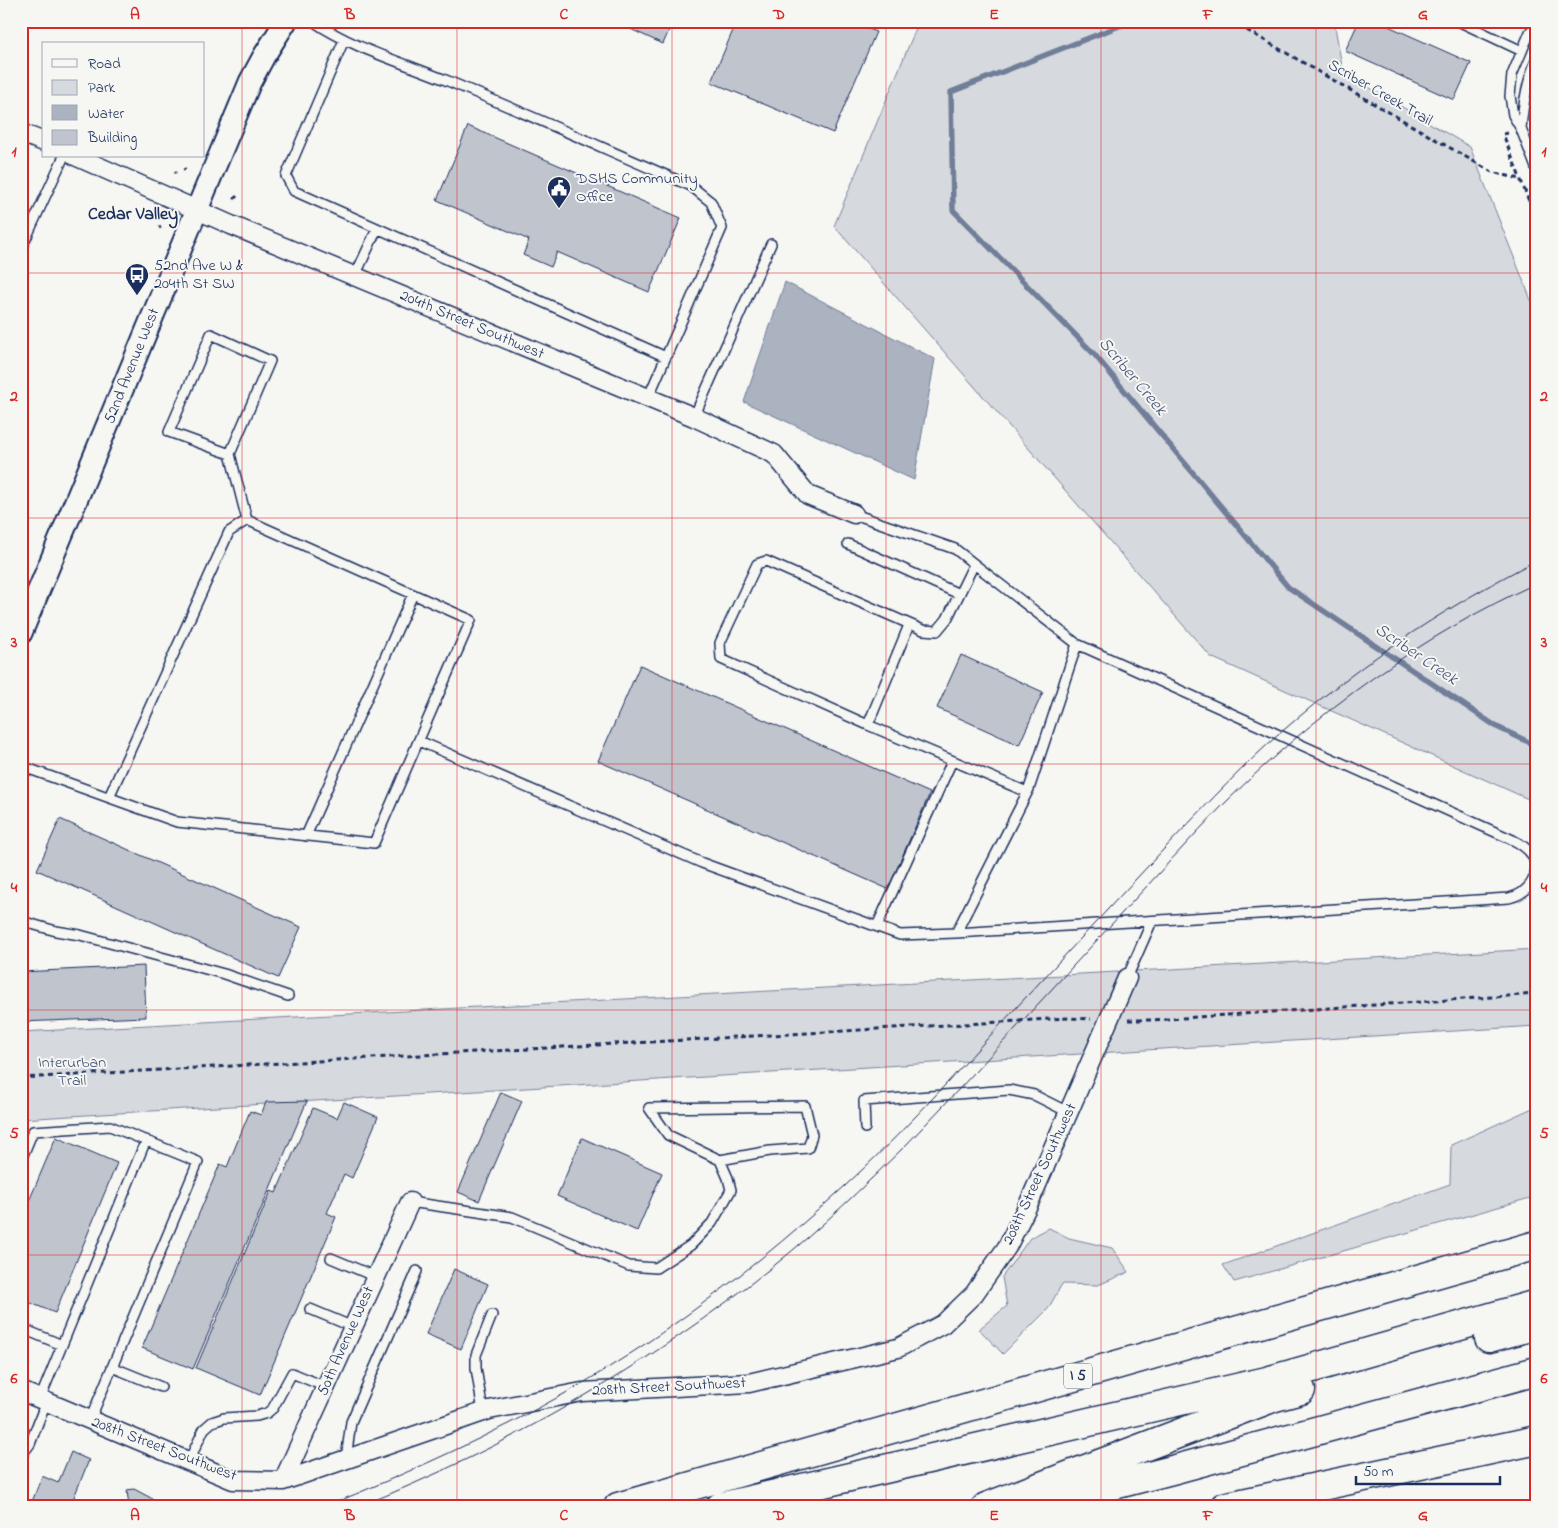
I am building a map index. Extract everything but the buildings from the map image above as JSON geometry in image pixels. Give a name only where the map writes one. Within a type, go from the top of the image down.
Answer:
[{"type":"highway","name":"I 5","points":[[618,1507],[1537,1245]]},
{"type":"highway","points":[[720,1507],[1267,1381],[1537,1304]]},
{"type":"highway","points":[[986,1507],[1276,1397],[1537,1324]]},
{"type":"highway","points":[[1030,1507],[1537,1371]]},
{"type":"highway","points":[[1224,1507],[1537,1440]]},
{"type":"street","name":"52nd Avenue West","points":[[21,633],[27,603],[250,82],[286,21]]},
{"type":"street","points":[[21,133],[42,141]]},
{"type":"street","name":"204th Street Southwest","points":[[81,158],[355,276],[694,417],[774,454],[808,495],[854,514]]},
{"type":"street","name":"208th Street Southwest","points":[[21,1391],[233,1480],[284,1481],[483,1412],[582,1392],[749,1383],[898,1348],[943,1324],[974,1294],[1007,1247],[1029,1203],[1127,978]]},
{"type":"street","name":"50th Avenue West","points":[[284,1481],[410,1202]]},
{"type":"lane","points":[[313,21],[344,40],[446,81],[691,186],[711,202],[722,228],[648,398]]},
{"type":"lane","points":[[1458,21],[1468,23],[1522,51]]},
{"type":"lane","points":[[1537,23],[1530,32],[1512,75],[1510,96],[1513,115],[1521,129],[1537,170]]},
{"type":"lane","points":[[344,40],[286,176],[294,191],[666,356]]},
{"type":"lane","points":[[1521,129],[1523,104],[1531,72],[1537,58]]},
{"type":"lane","points":[[21,249],[63,158]]},
{"type":"lane","points":[[355,276],[378,229]]},
{"type":"lane","points":[[694,417],[770,244]]},
{"type":"lane","points":[[230,454],[169,432],[211,334],[270,361],[230,454],[247,520]]},
{"type":"lane","points":[[419,741],[702,863],[900,935],[1509,898],[1521,894],[1528,889],[1534,878],[1533,857],[1524,846],[1514,840],[1077,644],[954,549],[854,514]]},
{"type":"lane","points":[[21,766],[178,822],[374,843],[471,620],[247,520]]},
{"type":"lane","points":[[109,798],[229,532],[247,520]]},
{"type":"lane","points":[[848,544],[959,594]]},
{"type":"lane","points":[[974,564],[947,619],[937,630],[923,630],[909,625],[766,561],[757,564],[720,644],[721,660],[1027,792]]},
{"type":"lane","points":[[306,836],[413,594]]},
{"type":"lane","points":[[868,725],[909,625]]},
{"type":"lane","points":[[956,933],[1027,792],[1077,644]]},
{"type":"lane","points":[[878,926],[952,761]]},
{"type":"lane","points":[[21,920],[56,931],[80,934],[224,974],[288,996]]},
{"type":"lane","points":[[1127,978],[1152,921]]},
{"type":"lane","points":[[865,1128],[864,1101],[922,1096],[1009,1090],[1034,1096],[1068,1112]]},
{"type":"lane","points":[[410,1202],[512,1217],[629,1266],[656,1268],[691,1245],[712,1223],[731,1190],[720,1160],[668,1135],[649,1108],[805,1106],[812,1134],[808,1148],[770,1151],[720,1160]]},
{"type":"lane","points":[[21,1160],[34,1131],[110,1126],[198,1162],[90,1420]]},
{"type":"lane","points":[[21,1456],[30,1444],[62,1345],[146,1140]]},
{"type":"lane","points":[[331,1258],[376,1277]]},
{"type":"lane","points":[[346,1459],[351,1422],[417,1271]]},
{"type":"lane","points":[[310,1309],[353,1327]]},
{"type":"lane","points":[[483,1412],[476,1368],[476,1355],[492,1315]]},
{"type":"lane","points":[[21,1328],[62,1345]]},
{"type":"lane","points":[[112,1367],[161,1388]]},
{"type":"lane","points":[[189,1462],[204,1429],[212,1422],[224,1418],[257,1416],[266,1413],[273,1408],[292,1373],[326,1387]]},
{"type":"path","name":"Scriber Creek Trail","points":[[1231,21],[1492,172],[1520,179]]},
{"type":"path","points":[[1503,134],[1537,222]]},
{"type":"path","points":[[21,1078],[1069,1018],[1152,1020],[1537,994]]},
{"type":"green space","points":[[919,21],[1334,21],[1343,72],[1470,147],[1537,315],[1537,803],[1211,657],[834,226]]},
{"type":"green space","name":"Interurban Trail","points":[[1537,949],[1537,1026],[21,1119],[21,1032]]},
{"type":"green space","points":[[1537,1106],[1537,1196],[1234,1282],[1223,1265],[1450,1184],[1451,1145]]},
{"type":"green space","points":[[1049,1228],[1069,1238],[1112,1248],[1129,1272],[1098,1285],[1062,1284],[1048,1309],[1003,1354],[979,1329],[1007,1306],[1002,1277],[1030,1238]]},
{"type":"water","points":[[785,282],[935,359],[914,480],[744,402]]},
{"type":"waterway","name":"Scriber Creek","points":[[1132,21],[951,92],[953,210],[1094,354],[1288,587],[1497,727],[1537,746]]},
{"type":"tram line","points":[[324,1507],[450,1453],[571,1390],[644,1345],[748,1269],[814,1214],[865,1168],[901,1132],[1163,850],[1227,783],[1267,745],[1362,667],[1430,621],[1537,560]]},
{"type":"tram line","points":[[358,1507],[469,1458],[576,1401],[678,1336],[776,1264],[826,1222],[905,1146],[1199,829],[1261,769],[1334,707],[1412,652],[1452,627],[1537,583]]},
{"type":"place","name":"DSHS Community Office","points":[[559,209]]},
{"type":"place","name":"52nd Ave W & 204th St SW","points":[[137,296]]},
{"type":"district","name":"Cedar Valley","points":[[133,215]]}]
